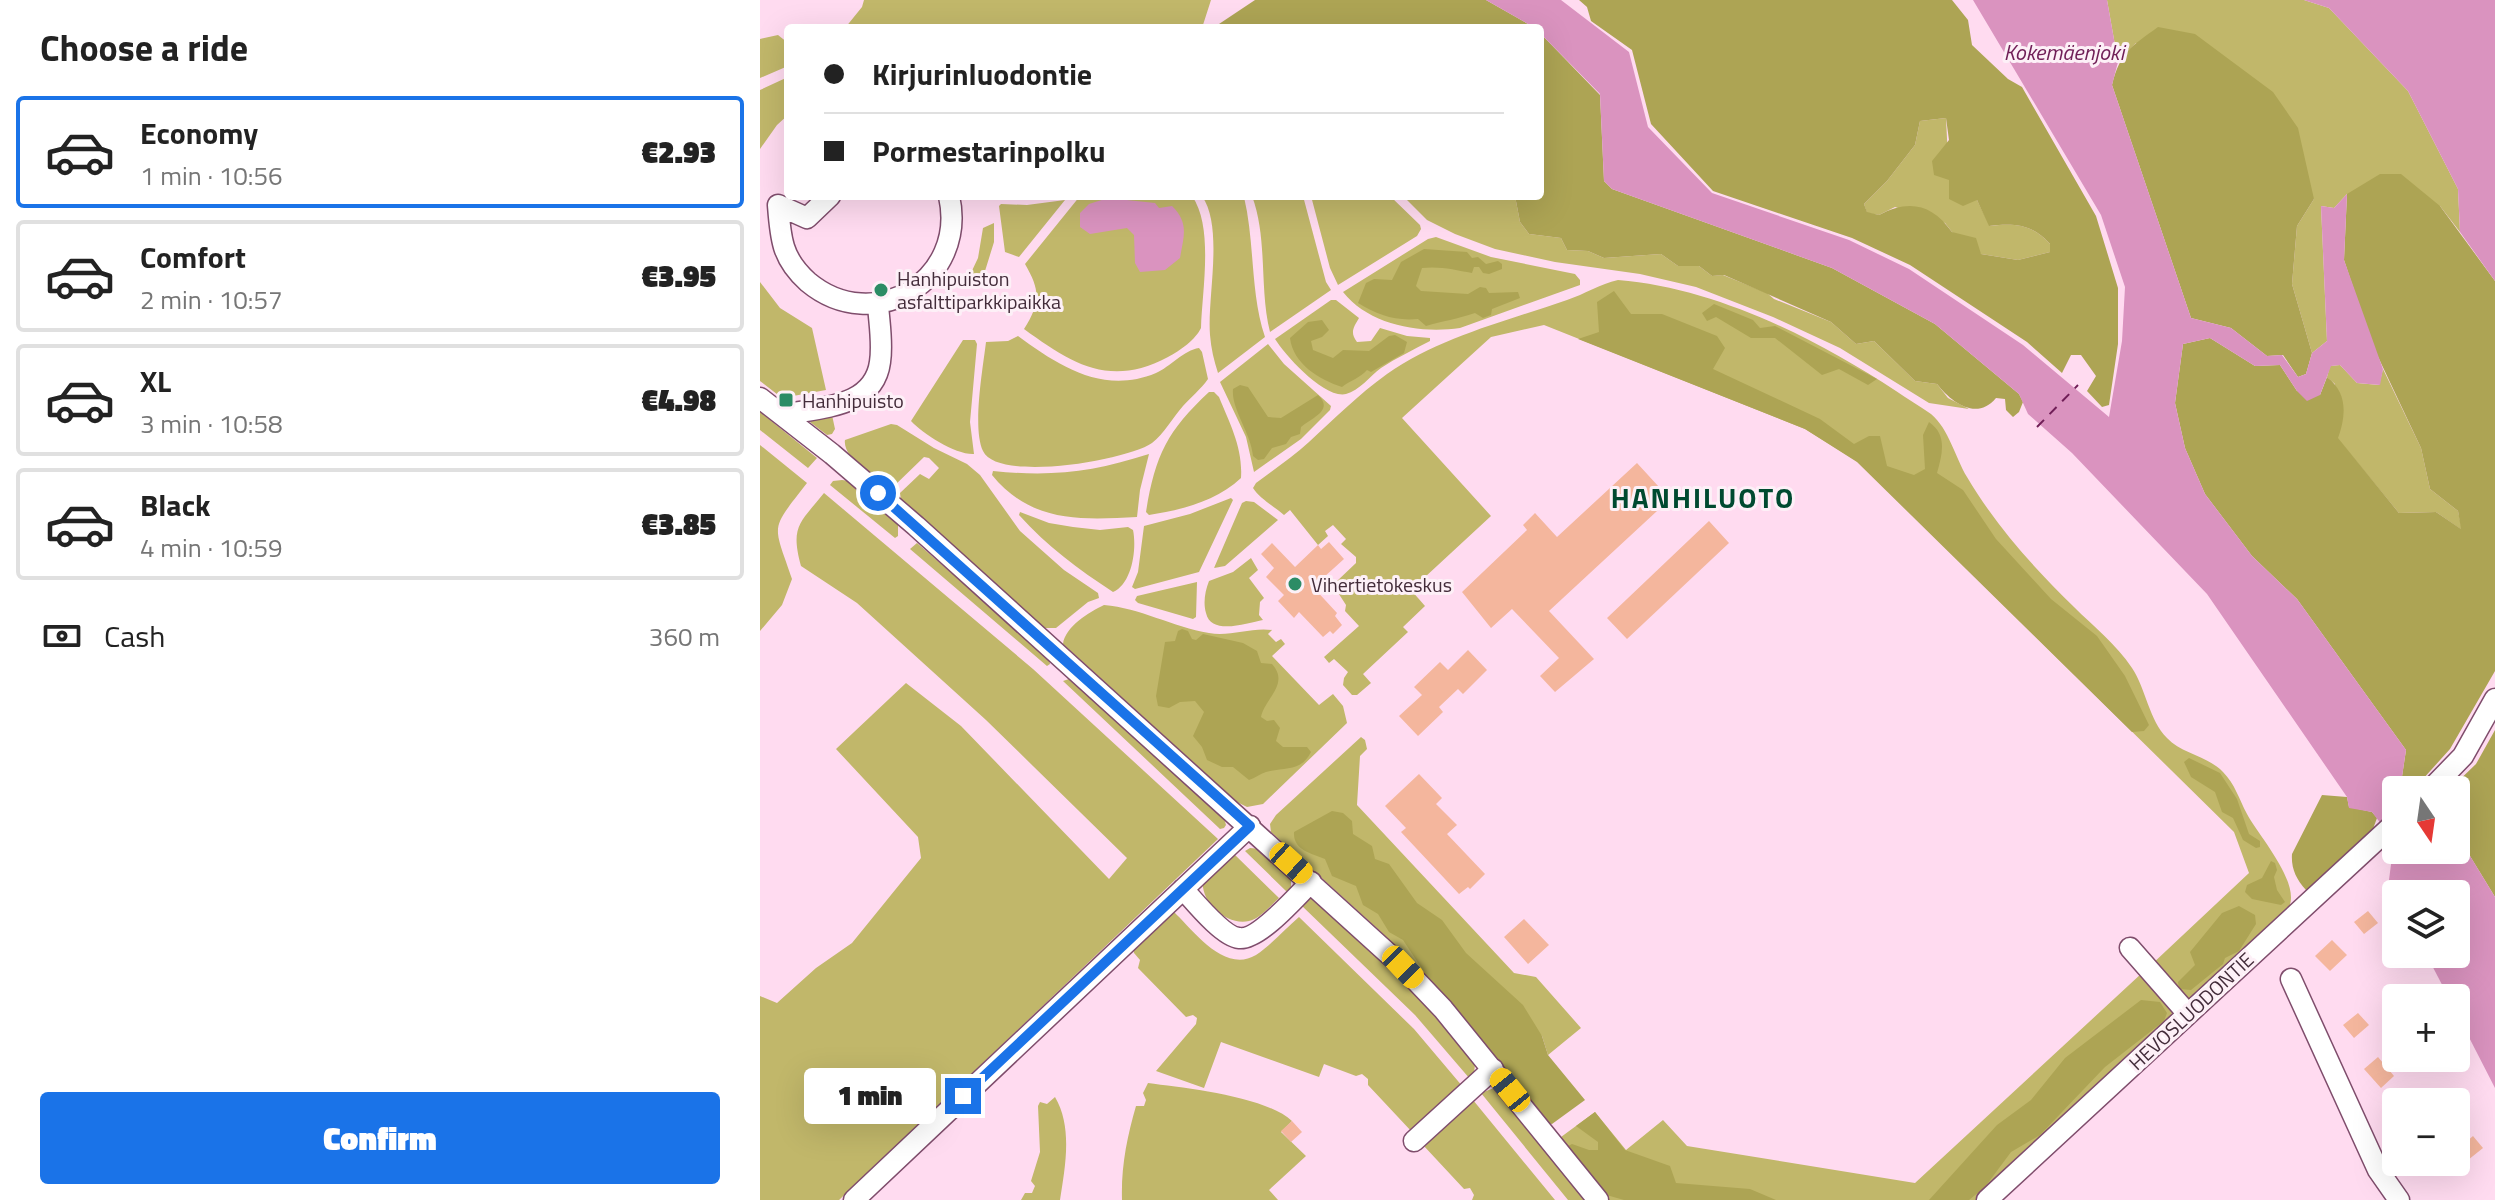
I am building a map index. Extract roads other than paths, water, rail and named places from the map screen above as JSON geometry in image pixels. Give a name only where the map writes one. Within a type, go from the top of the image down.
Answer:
[{"type":"street","points":[[826,200],[807,218],[778,205],[785,249],[799,274],[822,293],[849,303],[878,304],[906,295],[929,277],[945,254],[952,227],[949,200]]},
{"type":"street","points":[[783,415],[861,397],[876,381],[881,360],[878,304]]},
{"type":"street","points":[[760,398],[916,526],[1403,967],[1443,1009],[1598,1200]]},
{"type":"street","points":[[2444,776],[2463,756],[2495,699]]},
{"type":"street","points":[[854,1200],[1250,826]]},
{"type":"street","name":"HEVOSLUODONTIE","points":[[1987,1200],[2382,835]]},
{"type":"street","points":[[1183,889],[1226,933],[1239,939],[1254,935],[1311,882]]},
{"type":"street","points":[[2130,948],[2188,1014]]},
{"type":"street","points":[[2291,979],[2378,1170],[2399,1200]]},
{"type":"street","points":[[1414,1141],[1493,1069]]},
{"type":"water","name":"Kokemäenjoki","points":[[1486,0],[1561,0],[1629,52],[1648,127],[1712,193],[1849,240],[1909,269],[2023,345],[2109,417],[2122,341],[2125,287],[2101,215],[1973,0],[2107,0],[2118,62],[2112,85],[2191,318],[2231,328],[2267,356],[2282,355],[2298,377],[2306,374],[2312,353],[2327,341],[2321,206],[2334,208],[2347,194],[2344,260],[2383,369],[2380,385],[2357,383],[2340,365],[2331,366],[2320,395],[2307,401],[2280,365],[2255,366],[2210,338],[2183,344],[2175,403],[2185,448],[2205,494],[2252,556],[2297,599],[2406,750],[2402,776],[2382,776],[2382,825],[2372,812],[2349,808],[2347,797],[2207,594],[2072,453],[2028,414],[2019,394],[1935,324],[1832,268],[1612,189],[1604,181],[1600,94],[1544,37],[1544,24],[1528,24]]},
{"type":"water","points":[[2304,0],[2495,0],[2495,281],[2460,232],[2458,189],[2408,91],[2329,8]]},
{"type":"water","points":[[1102,200],[1127,200],[1155,203],[1159,208],[1172,206],[1183,224],[1180,258],[1165,270],[1140,272],[1135,263],[1134,235],[1127,228],[1090,234],[1080,227],[1080,213],[1089,204]]},
{"type":"water","name":"Kokemäenjoki","points":[[2470,856],[2495,897],[2495,1088],[2470,1039],[2470,984],[2442,984],[2433,968],[2470,968],[2470,880],[2389,880],[2391,864],[2470,864]]},
{"type":"place","name":"Hanhipuiston asfalttiparkkipaikka","points":[[881,290]]},
{"type":"place","name":"Hanhipuisto","points":[[786,400]]},
{"type":"place","name":"Vihertietokeskus","points":[[1295,584]]},
{"type":"district","name":"HANHILUOTO","points":[[1703,497]]}]
